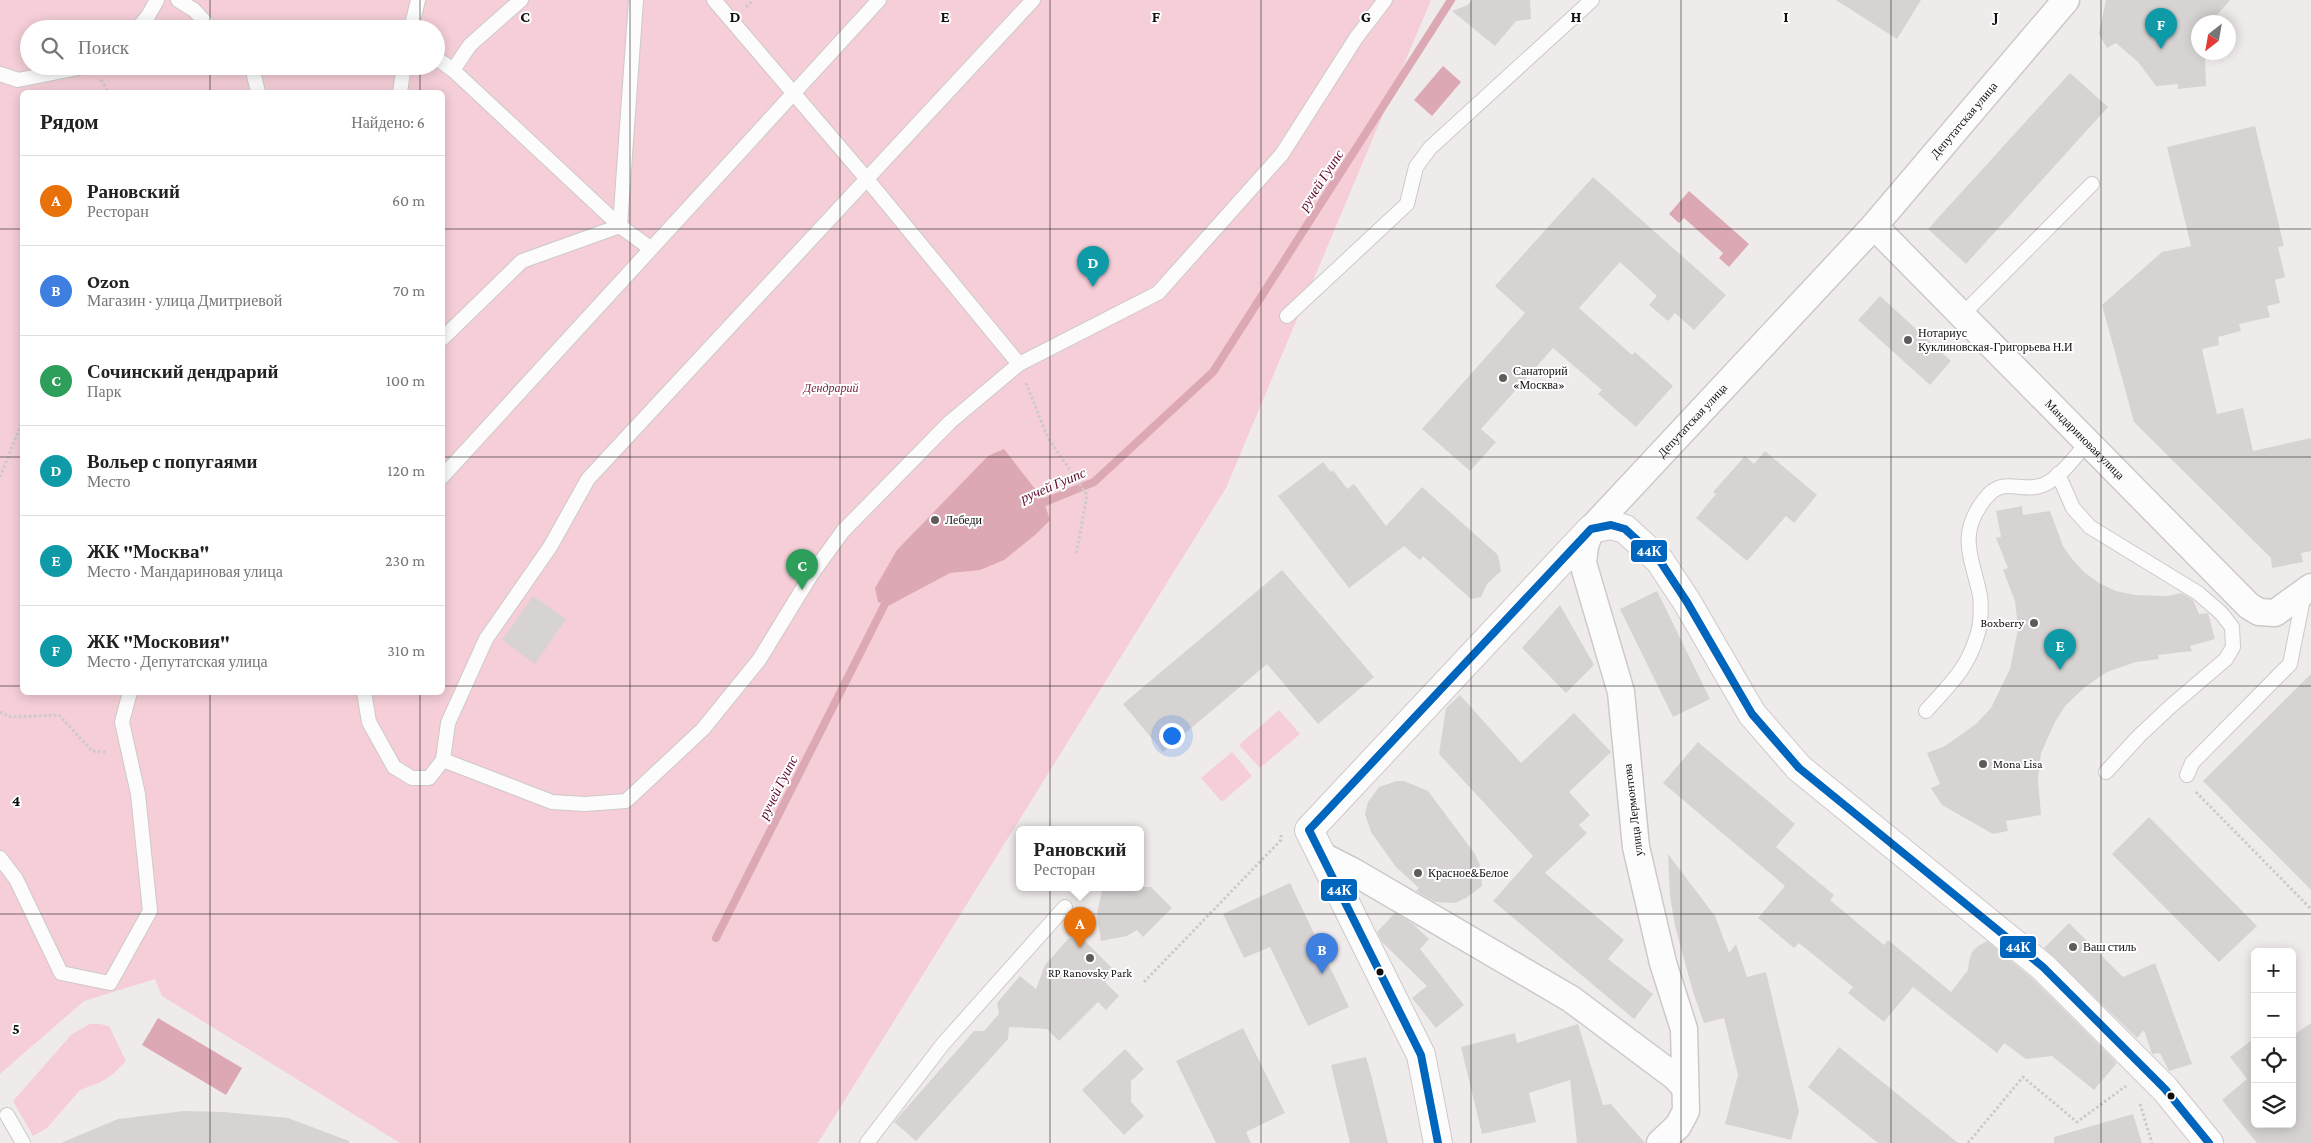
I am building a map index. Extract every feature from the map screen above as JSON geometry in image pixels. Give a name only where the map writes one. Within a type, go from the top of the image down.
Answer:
[{"type":"street","name":"Депутатская улица","points":[[1321,855],[1309,830],[1874,226],[2066,0]]},
{"type":"street","name":"Мандариновая улица","points":[[1874,226],[2249,606],[2259,612],[2275,613],[2308,589]]},
{"type":"street","points":[[1591,529],[1611,525],[1625,529],[1654,555],[1687,602],[1752,714],[1799,768],[2043,967],[2165,1089],[2209,1143]]},
{"type":"street","name":"улица Лермонтова","points":[[1591,529],[1585,546],[1583,563],[1621,692],[1636,847],[1663,963],[1684,1029],[1686,1111],[1678,1126],[1660,1143]]},
{"type":"street","points":[[1321,855],[1354,872],[1571,999],[1674,1076],[1685,1087]]},
{"type":"street","points":[[1321,855],[1421,1055],[1438,1143]]},
{"type":"lane","points":[[145,20],[157,0]]},
{"type":"lane","points":[[178,0],[194,10],[203,20]]},
{"type":"lane","points":[[413,20],[418,0]]},
{"type":"lane","points":[[453,70],[470,45],[521,0]]},
{"type":"lane","points":[[620,226],[636,0]]},
{"type":"lane","points":[[714,0],[792,94],[866,178],[1019,364]]},
{"type":"lane","points":[[445,474],[879,0]]},
{"type":"lane","points":[[364,695],[369,722],[394,767],[412,778],[429,778],[443,760],[448,723],[486,639],[550,547],[588,478],[1033,0]]},
{"type":"lane","points":[[443,760],[552,802],[585,804],[626,801],[704,730],[759,660],[811,575],[843,531],[950,422],[1019,364],[1158,293],[1282,154],[1356,38],[1385,0]]},
{"type":"lane","points":[[1287,316],[1407,204],[1416,167],[1430,148],[1592,0]]},
{"type":"lane","points":[[445,64],[620,226],[650,248]]},
{"type":"lane","points":[[0,74],[18,80],[43,75]]},
{"type":"lane","points":[[253,75],[257,90]]},
{"type":"lane","points":[[400,90],[403,75]]},
{"type":"lane","points":[[1961,316],[2092,184]]},
{"type":"lane","points":[[445,336],[522,261],[620,226]]},
{"type":"lane","points":[[1926,710],[1965,667],[1978,634],[1980,593],[1969,558],[1968,534],[1984,500],[1993,490],[2005,485],[2030,487],[2044,484],[2058,474],[2087,443]]},
{"type":"lane","points":[[2058,474],[2073,508],[2090,527],[2198,593],[2221,613],[2232,627],[2233,647],[2226,659],[2139,736],[2106,772]]},
{"type":"lane","name":"Мандариновая улица","points":[[2187,774],[2192,763],[2290,664],[2308,589]]},
{"type":"lane","points":[[0,858],[16,879],[62,973],[110,983],[150,911],[138,794],[122,722],[129,695]]},
{"type":"lane","points":[[867,1143],[944,1044],[1064,907]]},
{"type":"lane","points":[[7,1115],[23,1143]]},
{"type":"path","points":[[1019,364],[1048,438],[1087,495],[1076,555]]},
{"type":"path","points":[[0,477],[20,427]]},
{"type":"path","points":[[0,712],[11,717],[59,715],[92,751],[129,753]]},
{"type":"path","points":[[2187,774],[2190,786],[2311,909]]},
{"type":"path","points":[[1144,982],[1281,840]]},
{"type":"path","points":[[1968,1143],[2023,1077],[2078,1122],[2133,1082]]},
{"type":"path","points":[[2138,1099],[2152,1143]]},
{"type":"green space","name":"Дендрарий","points":[[0,0],[1431,0],[1226,488],[818,1143],[400,1143],[162,996],[155,979],[84,1001],[0,1074]]},
{"type":"green space","points":[[1279,710],[1300,734],[1260,768],[1239,745]]},
{"type":"green space","points":[[1232,752],[1252,776],[1222,802],[1201,778]]},
{"type":"green space","points":[[90,1024],[109,1026],[126,1061],[113,1074],[101,1082],[80,1090],[47,1128],[33,1136],[13,1101],[72,1034]]},
{"type":"shaded area","points":[[1443,66],[1461,82],[1432,116],[1414,100]]},
{"type":"shaded area","points":[[1689,191],[1749,244],[1729,267],[1719,258],[1723,253],[1684,218],[1679,223],[1669,214]]},
{"type":"shaded area","points":[[1004,449],[1043,499],[1050,520],[1004,560],[980,570],[950,573],[890,605],[878,602],[875,588],[897,550],[988,456]]},
{"type":"shaded area","points":[[158,1018],[242,1068],[226,1095],[142,1045]]},
{"type":"building","points":[[1472,0],[1530,0],[1531,19],[1516,21],[1495,46],[1452,11],[1468,5]]},
{"type":"building","points":[[1836,0],[1921,0],[1897,39]]},
{"type":"building","points":[[2106,0],[2230,0],[2217,15],[2191,15],[2191,60],[2205,60],[2206,86],[2178,89],[2178,84],[2156,86],[2138,62],[2116,43],[2107,48],[2099,34]]},
{"type":"building","points":[[2070,73],[2108,107],[1966,264],[1928,229]]},
{"type":"building","points":[[2255,126],[2284,246],[2278,247],[2285,277],[2275,280],[2280,303],[2267,306],[2270,317],[2239,324],[2241,331],[2218,337],[2219,345],[2202,349],[2217,414],[2243,408],[2253,451],[2311,438],[2311,551],[2301,553],[2303,562],[2272,568],[2271,558],[2134,422],[2102,305],[2162,252],[2191,246],[2167,147]]},
{"type":"building","points":[[1593,177],[1726,295],[1694,330],[1675,313],[1668,321],[1649,305],[1657,296],[1620,262],[1579,308],[1632,355],[1635,352],[1673,386],[1636,427],[1598,394],[1602,390],[1553,348],[1481,429],[1496,442],[1470,471],[1422,429],[1525,313],[1495,286]]},
{"type":"building","points":[[1880,296],[1951,361],[1930,385],[1858,320]]},
{"type":"building","points":[[1765,451],[1817,495],[1794,523],[1786,516],[1747,561],[1696,518],[1716,494],[1713,492],[1745,456],[1754,464]]},
{"type":"building","points":[[1323,462],[1331,472],[1333,470],[1347,489],[1354,484],[1386,526],[1422,487],[1498,555],[1501,571],[1487,584],[1481,597],[1471,599],[1423,556],[1420,560],[1404,546],[1349,588],[1278,496]]},
{"type":"building","points":[[2022,506],[2023,515],[2050,511],[2063,546],[2084,572],[2099,583],[2116,591],[2135,595],[2168,596],[2181,593],[2193,600],[2199,614],[2208,613],[2215,639],[2190,646],[2192,651],[2158,655],[2159,659],[2136,662],[2107,672],[2085,687],[2065,706],[2055,722],[2041,753],[2038,779],[2041,815],[2006,821],[2008,831],[1993,834],[1942,805],[1931,788],[1940,784],[1927,753],[1945,746],[1976,724],[1991,708],[2010,669],[2018,629],[2015,601],[2003,570],[2008,568],[1996,538],[2001,537],[1996,511]]},
{"type":"building","points":[[1282,570],[1374,677],[1318,724],[1267,664],[1163,752],[1123,704]]},
{"type":"building","points":[[1657,591],[1710,699],[1673,717],[1620,609]]},
{"type":"building","points":[[533,596],[566,619],[535,664],[502,640]]},
{"type":"building","points":[[1560,605],[1594,665],[1566,693],[1522,648]]},
{"type":"building","points":[[2311,674],[2311,890],[2203,781]]},
{"type":"building","points":[[1460,695],[1521,763],[1574,713],[1611,752],[1569,792],[1590,815],[1579,825],[1587,833],[1545,873],[1624,940],[1608,959],[1653,994],[1634,1019],[1493,901],[1533,856],[1439,754],[1446,708]]},
{"type":"building","points":[[1698,742],[1795,824],[1776,847],[1834,895],[1830,900],[1884,945],[1888,940],[1951,992],[1968,970],[1972,952],[1987,941],[2033,979],[2117,1063],[2094,1090],[2052,1056],[2026,1059],[2004,1043],[1997,1053],[1913,987],[1884,1022],[1848,993],[1853,987],[1799,943],[1794,948],[1758,918],[1785,886],[1663,783]]},
{"type":"building","points":[[1397,781],[1404,781],[1428,791],[1475,854],[1480,865],[1482,886],[1466,898],[1455,903],[1435,902],[1416,891],[1419,888],[1396,867],[1371,832],[1365,814],[1368,802],[1379,787]]},
{"type":"building","points":[[2149,817],[2257,926],[2219,962],[2112,854]]},
{"type":"building","points":[[1668,854],[1715,916],[1729,953],[1736,944],[1747,977],[1766,972],[1799,1111],[1791,1140],[1725,1124],[1738,1075],[1724,1018],[1704,1023],[1693,992],[1675,926],[1670,896]]},
{"type":"building","points":[[1290,883],[1349,1007],[1308,1026],[1270,947],[1244,958],[1223,914]]},
{"type":"building","points":[[1144,887],[1151,887],[1172,908],[1143,937],[1137,930],[1127,936],[1101,941],[1097,914],[1102,891],[1144,891]]},
{"type":"building","points":[[1395,913],[1413,924],[1429,939],[1420,949],[1464,1005],[1436,1028],[1412,998],[1427,986],[1382,942],[1377,932]]},
{"type":"building","points":[[2069,923],[2123,977],[2155,963],[2192,1064],[2169,1071],[2160,1053],[2152,1054],[2144,1030],[2137,1038],[2044,948]]},
{"type":"building","points":[[1080,936],[1116,972],[1105,982],[1119,996],[1106,1010],[1098,1002],[1059,1041],[1047,1029],[1009,1027],[1008,1039],[916,1141],[894,1122],[974,1031],[984,1031],[999,1014],[997,1003],[1020,976],[1036,989],[1045,965],[1068,939]]},
{"type":"building","points":[[2311,1023],[2311,1143],[2257,1143],[2222,1100],[2247,1079],[2230,1057],[2251,1041],[2251,1128],[2296,1128],[2296,1033]]},
{"type":"building","points":[[1578,1024],[1603,1105],[1611,1104],[1645,1143],[1577,1143],[1570,1080],[1529,1093],[1536,1122],[1482,1134],[1461,1047],[1515,1033],[1517,1043]]},
{"type":"building","points":[[1243,1028],[1285,1113],[1246,1132],[1251,1143],[1216,1143],[1176,1061]]},
{"type":"building","points":[[1839,1047],[1958,1143],[1878,1143],[1808,1087]]},
{"type":"building","points":[[1125,1049],[1144,1069],[1131,1081],[1131,1102],[1144,1116],[1124,1135],[1082,1090]]},
{"type":"building","points":[[1366,1057],[1388,1143],[1350,1143],[1331,1065]]},
{"type":"building","points":[[184,1111],[224,1112],[288,1118],[349,1141],[349,1143],[61,1143],[118,1119]]},
{"type":"building","points":[[2133,1114],[2142,1143],[2054,1143],[2054,1137]]},
{"type":"waterway","name":"ручей Гуипс","points":[[1035,506],[1094,482],[1213,372],[1451,0]]},
{"type":"waterway","name":"ручей Гуипс","points":[[716,938],[889,596]]},
{"type":"transit line","name":"44К","points":[[1438,1143],[1421,1055],[1309,830],[1591,529],[1611,525],[1625,529],[1660,561],[1687,602],[1752,714],[1799,768],[2043,967],[2165,1089],[2209,1143]]},
{"type":"place","name":"ЖК \"Московия\"","points":[[2161,49]]},
{"type":"place","name":"Вольер с попугаями","points":[[1093,287]]},
{"type":"place","name":"Нотариус Куклиновская-Григорьева Н.И","points":[[1908,340]]},
{"type":"place","name":"Санаторий «Москва»","points":[[1503,378]]},
{"type":"place","name":"Лебеди","points":[[935,520]]},
{"type":"place","name":"Сочинский дендрарий","points":[[802,590]]},
{"type":"place","name":"Boxberry","points":[[2034,623]]},
{"type":"place","name":"ЖК \"Москва\"","points":[[2060,670]]},
{"type":"place","name":"Mona Lisa","points":[[1983,764]]},
{"type":"place","name":"Красное&Белое","points":[[1418,873]]},
{"type":"place","name":"Ваш стиль","points":[[2073,947]]},
{"type":"place","name":"Рановский","points":[[1080,948]]},
{"type":"place","name":"RP Ranovsky Park","points":[[1090,958]]},
{"type":"place","name":"Ozon","points":[[1322,974]]}]
